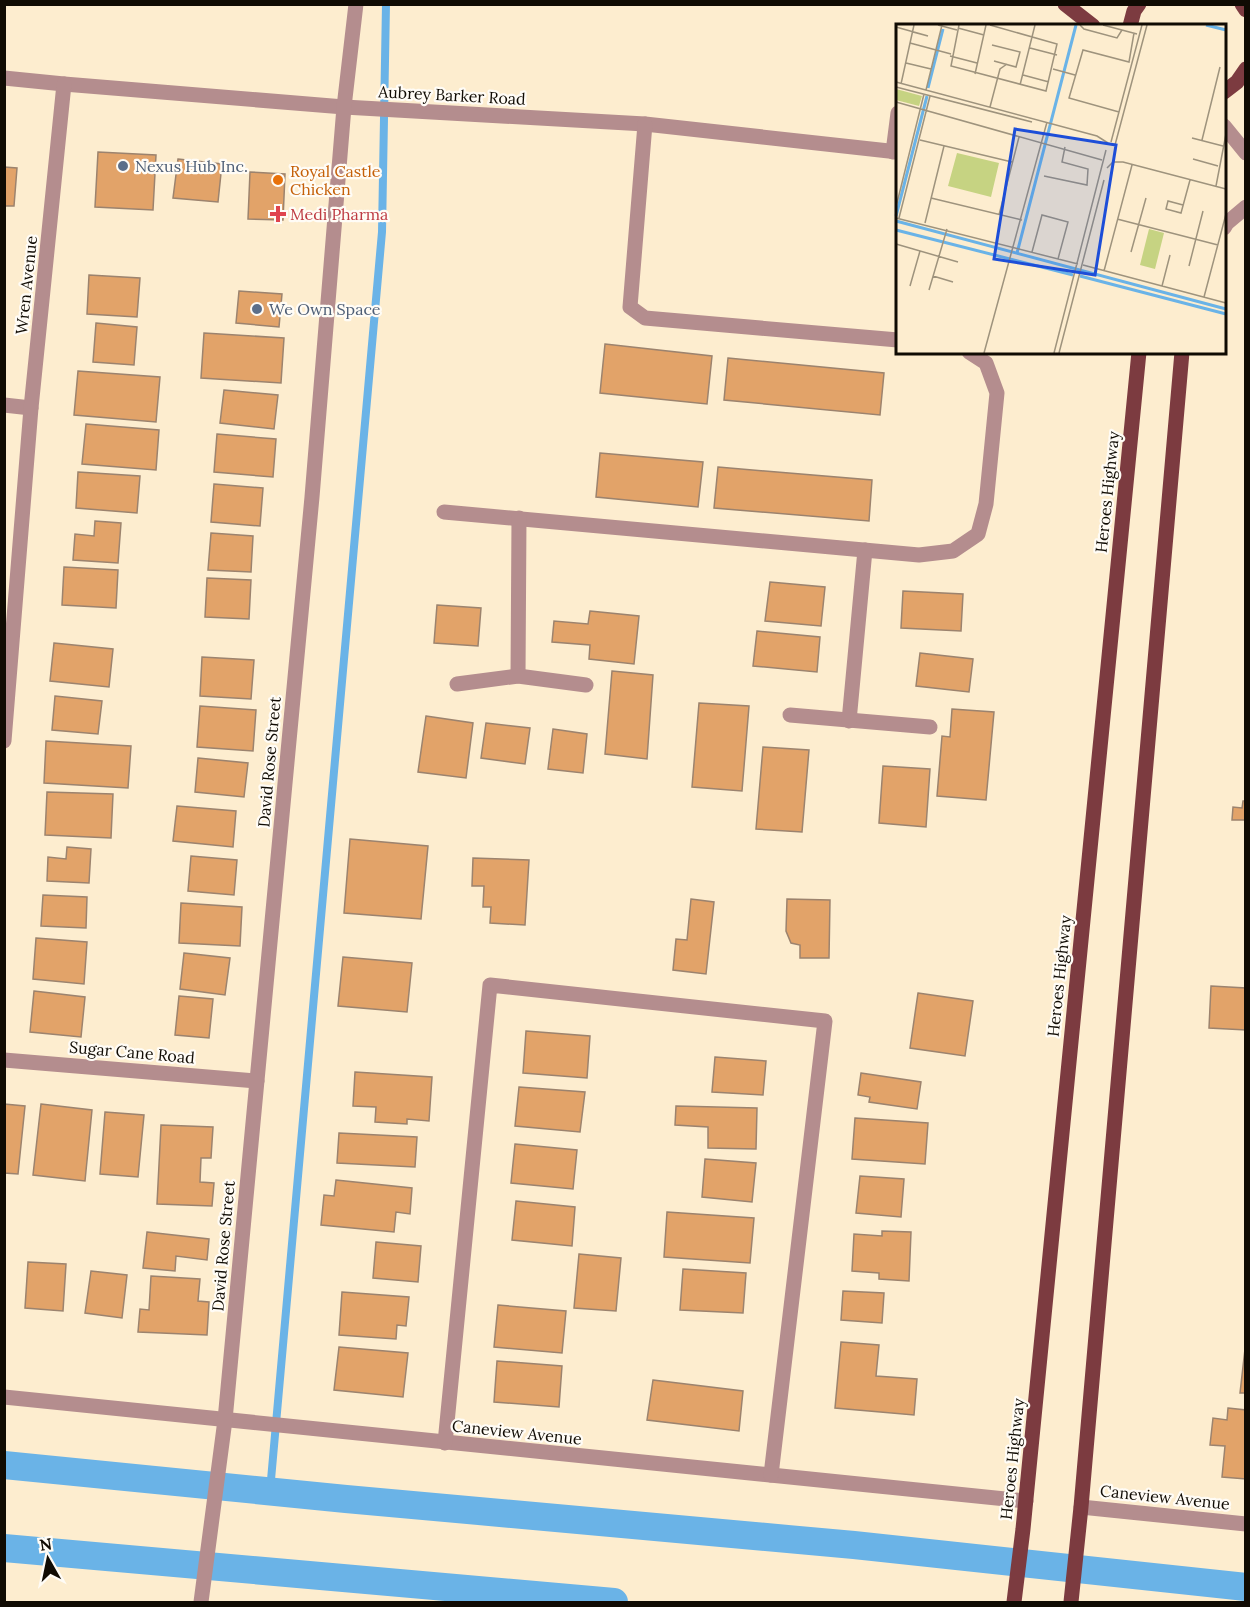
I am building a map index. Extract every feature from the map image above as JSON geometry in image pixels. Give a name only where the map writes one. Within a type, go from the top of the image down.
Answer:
[{"type":"main road","points":[[1065,4],[1090,24]]},
{"type":"main road","points":[[1131,24],[1134,11],[1139,4]]},
{"type":"main road","points":[[1242,4],[1245,10]]},
{"type":"main road","points":[[1226,90],[1237,82],[1245,69]]},
{"type":"main road","name":"Heroes Highway","points":[[1014,1602],[1026,1501],[1139,354]]},
{"type":"main road","points":[[1071,1602],[1182,354]]},
{"type":"street","name":"David Rose Street","points":[[201,1602],[224,1424],[311,509],[344,106],[356,4]]},
{"type":"street","name":"Aubrey Barker Road","points":[[4,78],[344,106],[645,124],[895,152]]},
{"type":"street","name":"Wren Avenue","points":[[4,741],[31,408],[64,84]]},
{"type":"street","points":[[645,124],[630,308],[645,318],[896,340]]},
{"type":"street","points":[[1226,129],[1245,153]]},
{"type":"street","points":[[895,152],[896,132]]},
{"type":"street","points":[[1226,225],[1245,207]]},
{"type":"street","points":[[444,512],[919,555],[953,552],[978,534],[986,504],[996,393],[986,363],[972,354]]},
{"type":"street","points":[[4,405],[31,408]]},
{"type":"street","points":[[518,676],[519,518]]},
{"type":"street","points":[[849,721],[865,550]]},
{"type":"street","points":[[457,684],[518,676],[586,685]]},
{"type":"street","points":[[790,715],[930,727]]},
{"type":"street","points":[[445,1443],[490,985],[825,1021],[771,1475]]},
{"type":"street","name":"Sugar Cane Road","points":[[4,1060],[257,1081]]},
{"type":"street","name":"Caneview Avenue","points":[[4,1397],[224,1424],[445,1443],[1026,1501]]},
{"type":"street","name":"Caneview Avenue","points":[[1081,1507],[1245,1524]]},
{"type":"building","points":[[98,152],[156,155],[153,210],[95,207]]},
{"type":"building","points":[[178,159],[222,164],[218,202],[173,198]]},
{"type":"building","points":[[4,167],[17,168],[14,206],[4,206]]},
{"type":"building","points":[[250,172],[285,174],[283,220],[248,219]]},
{"type":"building","points":[[89,275],[140,278],[137,317],[87,314]]},
{"type":"building","points":[[239,291],[282,294],[279,327],[236,323]]},
{"type":"building","points":[[96,323],[137,327],[134,365],[93,362]]},
{"type":"building","points":[[204,333],[284,338],[281,383],[201,378]]},
{"type":"building","points":[[605,344],[712,356],[707,404],[600,393]]},
{"type":"building","points":[[728,358],[884,373],[880,415],[724,400]]},
{"type":"building","points":[[78,371],[160,377],[156,422],[74,415]]},
{"type":"building","points":[[224,390],[278,395],[274,429],[220,423]]},
{"type":"building","points":[[86,424],[159,430],[156,470],[82,464]]},
{"type":"building","points":[[217,434],[276,439],[273,477],[214,472]]},
{"type":"building","points":[[600,453],[703,462],[698,507],[596,497]]},
{"type":"building","points":[[718,467],[872,480],[869,521],[714,508]]},
{"type":"building","points":[[78,472],[140,476],[137,513],[76,508]]},
{"type":"building","points":[[214,484],[263,488],[260,526],[211,522]]},
{"type":"building","points":[[95,521],[121,523],[118,563],[73,560],[75,534],[94,536]]},
{"type":"building","points":[[211,533],[253,536],[251,572],[208,570]]},
{"type":"building","points":[[64,567],[118,570],[116,608],[62,605]]},
{"type":"building","points":[[207,578],[251,580],[249,619],[205,617]]},
{"type":"building","points":[[770,582],[825,587],[821,626],[765,621]]},
{"type":"building","points":[[903,591],[963,594],[961,631],[901,628]]},
{"type":"building","points":[[437,605],[481,608],[478,646],[434,643]]},
{"type":"building","points":[[590,611],[639,616],[634,664],[589,659],[590,645],[552,642],[554,621],[588,624]]},
{"type":"building","points":[[757,631],[820,637],[817,672],[753,666]]},
{"type":"building","points":[[54,643],[113,649],[109,687],[50,681]]},
{"type":"building","points":[[920,653],[973,659],[969,692],[916,686]]},
{"type":"building","points":[[202,657],[254,660],[251,699],[200,696]]},
{"type":"building","points":[[612,671],[653,675],[647,759],[605,754]]},
{"type":"building","points":[[55,696],[102,701],[98,734],[52,730]]},
{"type":"building","points":[[699,703],[749,706],[742,791],[692,787]]},
{"type":"building","points":[[200,706],[256,710],[253,751],[197,747]]},
{"type":"building","points":[[952,709],[994,712],[986,800],[937,796],[942,736],[950,737]]},
{"type":"building","points":[[426,716],[473,723],[466,778],[418,772]]},
{"type":"building","points":[[486,723],[530,728],[525,764],[481,758]]},
{"type":"building","points":[[553,729],[587,734],[583,773],[548,769]]},
{"type":"building","points":[[46,741],[131,746],[128,788],[44,783]]},
{"type":"building","points":[[763,747],[809,750],[802,832],[756,829]]},
{"type":"building","points":[[198,758],[248,763],[244,797],[195,792]]},
{"type":"building","points":[[883,766],[930,769],[926,827],[879,823]]},
{"type":"building","points":[[47,792],[113,794],[111,838],[45,835]]},
{"type":"building","points":[[1243,801],[1246,801],[1246,820],[1232,820],[1233,807],[1242,808]]},
{"type":"building","points":[[177,806],[236,811],[233,847],[173,841]]},
{"type":"building","points":[[350,839],[428,846],[421,919],[344,913]]},
{"type":"building","points":[[67,847],[91,849],[89,883],[47,881],[48,857],[66,859]]},
{"type":"building","points":[[191,856],[237,860],[234,895],[188,891]]},
{"type":"building","points":[[473,858],[529,860],[525,925],[490,923],[491,907],[483,907],[484,886],[472,886]]},
{"type":"building","points":[[43,895],[87,897],[86,928],[41,926]]},
{"type":"building","points":[[691,899],[714,902],[706,974],[673,970],[676,939],[687,940]]},
{"type":"building","points":[[787,899],[830,900],[829,958],[800,958],[800,945],[791,943],[786,931]]},
{"type":"building","points":[[181,903],[242,907],[240,946],[179,943]]},
{"type":"building","points":[[36,938],[87,942],[84,984],[33,979]]},
{"type":"building","points":[[184,953],[230,958],[225,995],[180,989]]},
{"type":"building","points":[[343,957],[412,963],[407,1012],[338,1006]]},
{"type":"building","points":[[1211,986],[1246,988],[1246,1030],[1209,1028]]},
{"type":"building","points":[[34,991],[85,997],[81,1037],[30,1032]]},
{"type":"building","points":[[918,993],[973,1001],[965,1056],[910,1048]]},
{"type":"building","points":[[179,996],[213,999],[209,1038],[175,1035]]},
{"type":"building","points":[[526,1031],[590,1036],[587,1078],[523,1073]]},
{"type":"building","points":[[715,1057],[766,1061],[763,1095],[712,1092]]},
{"type":"building","points":[[355,1072],[432,1077],[429,1121],[407,1119],[407,1124],[375,1122],[376,1107],[353,1106]]},
{"type":"building","points":[[861,1073],[921,1082],[917,1109],[869,1102],[870,1097],[858,1095]]},
{"type":"building","points":[[519,1087],[585,1092],[580,1132],[515,1126]]},
{"type":"building","points":[[4,1104],[25,1106],[18,1174],[4,1173]]},
{"type":"building","points":[[41,1104],[92,1110],[85,1181],[33,1175]]},
{"type":"building","points":[[676,1106],[757,1108],[756,1149],[708,1148],[708,1127],[675,1125]]},
{"type":"building","points":[[105,1112],[144,1115],[138,1177],[100,1174]]},
{"type":"building","points":[[855,1118],[928,1123],[925,1164],[852,1159]]},
{"type":"building","points":[[161,1125],[213,1127],[211,1158],[201,1158],[200,1182],[214,1183],[212,1206],[157,1204]]},
{"type":"building","points":[[339,1133],[417,1137],[415,1167],[337,1163]]},
{"type":"building","points":[[515,1144],[577,1150],[573,1189],[511,1183]]},
{"type":"building","points":[[705,1159],[756,1163],[752,1202],[702,1197]]},
{"type":"building","points":[[860,1176],[904,1179],[901,1217],[856,1213]]},
{"type":"building","points":[[336,1180],[412,1188],[410,1214],[396,1212],[394,1232],[321,1225],[324,1195],[334,1196]]},
{"type":"building","points":[[516,1201],[575,1207],[572,1246],[512,1240]]},
{"type":"building","points":[[667,1212],[754,1218],[750,1263],[664,1257]]},
{"type":"building","points":[[882,1231],[911,1232],[909,1281],[879,1279],[879,1273],[852,1271],[854,1234],[882,1236]]},
{"type":"building","points":[[147,1232],[209,1239],[207,1260],[176,1256],[175,1271],[143,1268]]},
{"type":"building","points":[[376,1242],[421,1246],[418,1282],[373,1278]]},
{"type":"building","points":[[579,1254],[621,1258],[616,1311],[574,1308]]},
{"type":"building","points":[[28,1262],[66,1264],[63,1311],[25,1308]]},
{"type":"building","points":[[683,1269],[746,1273],[743,1313],[680,1310]]},
{"type":"building","points":[[91,1271],[127,1275],[122,1318],[85,1313]]},
{"type":"building","points":[[151,1276],[200,1279],[198,1301],[209,1302],[207,1335],[138,1332],[140,1309],[149,1310]]},
{"type":"building","points":[[843,1291],[884,1293],[882,1323],[841,1320]]},
{"type":"building","points":[[342,1292],[409,1297],[406,1326],[397,1325],[396,1339],[339,1335]]},
{"type":"building","points":[[498,1305],[566,1311],[562,1353],[494,1347]]},
{"type":"building","points":[[841,1342],[879,1345],[876,1376],[917,1379],[914,1415],[835,1408]]},
{"type":"building","points":[[339,1347],[408,1353],[403,1397],[334,1390]]},
{"type":"building","points":[[1245,1349],[1246,1393],[1240,1393]]},
{"type":"building","points":[[497,1361],[562,1366],[559,1407],[494,1402]]},
{"type":"building","points":[[653,1380],[743,1391],[739,1431],[647,1420]]},
{"type":"building","points":[[1228,1408],[1246,1410],[1246,1479],[1222,1477],[1225,1446],[1210,1445],[1213,1418],[1227,1420]]},
{"type":"waterway","points":[[270,1491],[382,232],[386,4]]},
{"type":"waterway","points":[[4,1465],[346,1499],[854,1545],[1246,1587]]},
{"type":"waterway","points":[[4,1548],[614,1602]]},
{"type":"place","name":"Nexus Hub Inc.","points":[[123,166]]},
{"type":"place","name":"Royal Castle Chicken","points":[[278,180]]},
{"type":"place","name":"Medi Pharma","points":[[278,214]]},
{"type":"place","name":"We Own Space","points":[[257,309]]}]
